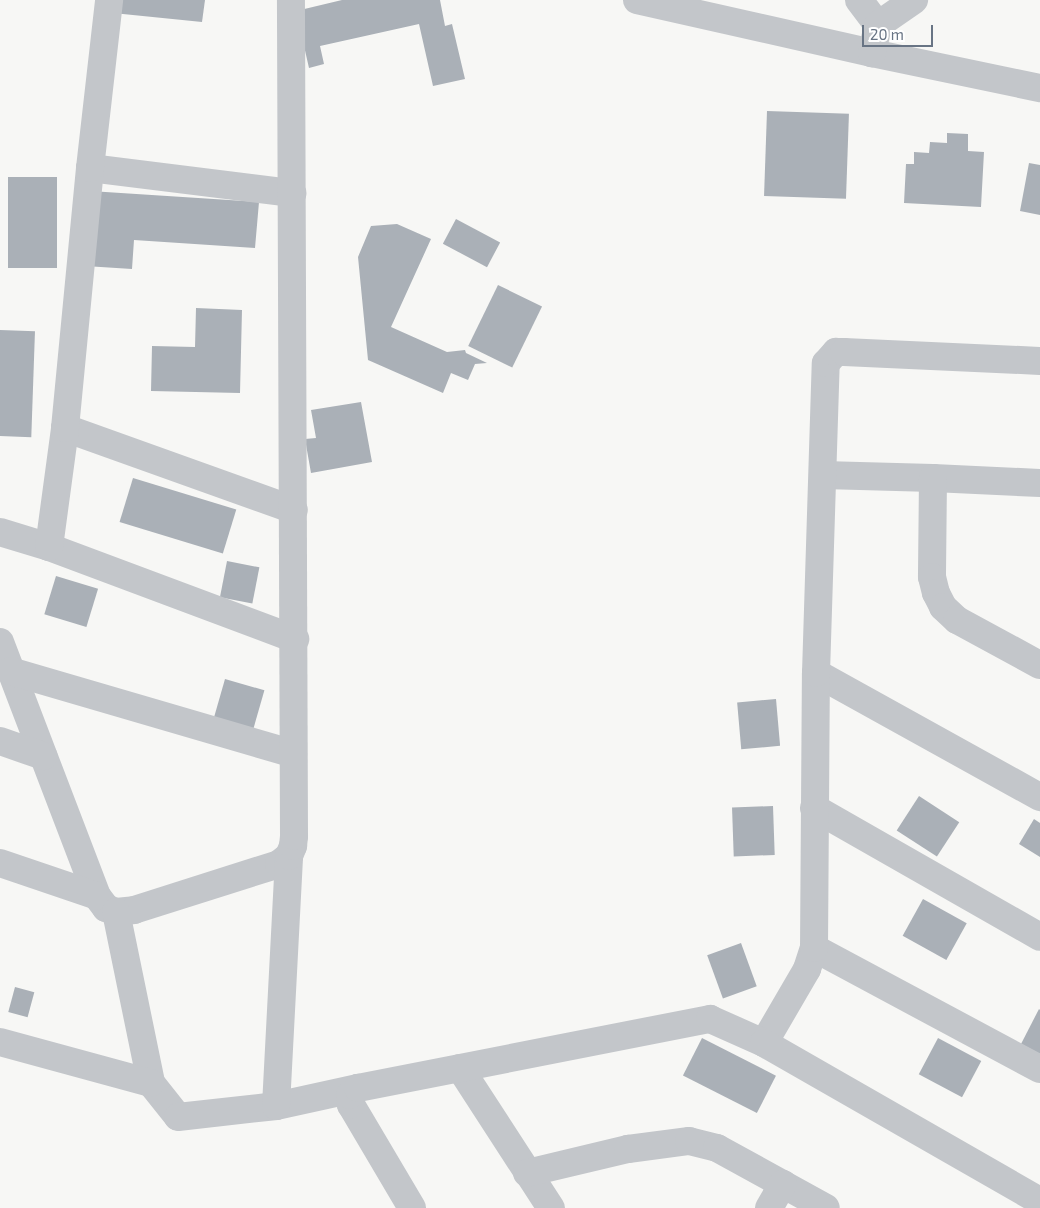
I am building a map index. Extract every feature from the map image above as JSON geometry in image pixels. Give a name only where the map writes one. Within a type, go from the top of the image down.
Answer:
[{"type":"street","points":[[49,547],[66,428],[90,168],[109,0]]},
{"type":"street","points":[[276,1106],[289,856],[294,836],[295,639],[291,0]]},
{"type":"street","points":[[637,0],[709,8],[872,53],[1040,88]]},
{"type":"street","points":[[859,0],[878,25]]},
{"type":"street","points":[[872,53],[878,25],[914,0]]},
{"type":"street","points":[[90,168],[292,193]]},
{"type":"street","points":[[764,1043],[807,969],[814,948],[816,672],[826,363],[836,352],[1040,361]]},
{"type":"street","points":[[66,428],[294,510]]},
{"type":"street","points":[[823,475],[1040,483]]},
{"type":"street","points":[[933,478],[932,577],[936,593],[943,607],[957,620],[1040,665]]},
{"type":"street","points":[[0,532],[49,547],[295,639]]},
{"type":"street","points":[[0,642],[43,756],[107,904],[151,1083],[178,1117],[276,1106],[358,1088],[710,1019],[764,1043],[1040,1201]]},
{"type":"street","points":[[10,671],[293,754]]},
{"type":"street","points":[[816,672],[1040,797]]},
{"type":"street","points":[[0,741],[43,756]]},
{"type":"street","points":[[814,808],[1040,936]]},
{"type":"street","points":[[0,863],[107,904],[134,910],[279,864],[289,856]]},
{"type":"street","points":[[814,948],[1040,1069]]},
{"type":"street","points":[[0,1042],[151,1083]]},
{"type":"street","points":[[460,1068],[551,1208]]},
{"type":"street","points":[[358,1088],[350,1095],[351,1106],[412,1208]]},
{"type":"street","points":[[527,1173],[628,1149],[689,1141],[717,1148],[826,1208]]},
{"type":"street","points":[[769,1208],[783,1184]]},
{"type":"building","points":[[114,0],[205,0],[202,22],[113,13]]},
{"type":"building","points":[[342,0],[440,0],[445,26],[452,24],[465,79],[433,86],[419,24],[320,46],[324,64],[309,68],[296,11]]},
{"type":"building","points":[[767,111],[849,114],[846,199],[764,196]]},
{"type":"building","points":[[947,133],[968,134],[968,151],[984,152],[981,207],[904,203],[906,164],[914,164],[914,152],[929,153],[930,142],[947,143]]},
{"type":"building","points":[[1029,163],[1040,165],[1040,215],[1020,211]]},
{"type":"building","points":[[8,177],[57,177],[57,268],[8,268]]},
{"type":"building","points":[[90,191],[259,202],[255,248],[134,240],[132,269],[85,266]]},
{"type":"building","points":[[456,219],[500,242],[487,267],[443,244]]},
{"type":"building","points":[[397,224],[431,239],[391,327],[447,352],[465,350],[466,353],[487,363],[475,364],[468,380],[451,373],[443,393],[368,360],[358,257],[371,226]]},
{"type":"building","points":[[498,285],[542,306],[512,368],[468,346]]},
{"type":"building","points":[[196,308],[242,310],[240,393],[151,391],[152,346],[195,347]]},
{"type":"building","points":[[0,330],[35,331],[31,437],[0,436]]},
{"type":"building","points":[[361,402],[372,462],[311,473],[305,439],[316,438],[311,410]]},
{"type":"building","points":[[133,478],[236,510],[223,554],[120,522]]},
{"type":"building","points":[[227,561],[259,567],[252,604],[220,597]]},
{"type":"building","points":[[56,576],[98,589],[86,627],[44,614]]},
{"type":"building","points":[[225,679],[264,690],[253,730],[214,718]]},
{"type":"building","points":[[776,699],[780,746],[741,749],[737,702]]},
{"type":"building","points":[[919,796],[959,822],[937,857],[897,830]]},
{"type":"building","points":[[773,806],[775,855],[734,856],[732,807]]},
{"type":"building","points":[[1034,819],[1040,823],[1040,857],[1019,844]]},
{"type":"building","points":[[923,899],[967,923],[946,960],[903,936]]},
{"type":"building","points":[[741,943],[757,986],[723,999],[707,955]]},
{"type":"building","points":[[15,987],[34,992],[28,1017],[8,1012]]},
{"type":"building","points":[[1040,1010],[1040,1054],[1021,1044]]},
{"type":"building","points":[[702,1038],[776,1076],[757,1113],[683,1075]]},
{"type":"building","points":[[938,1038],[981,1061],[962,1097],[919,1074]]}]
